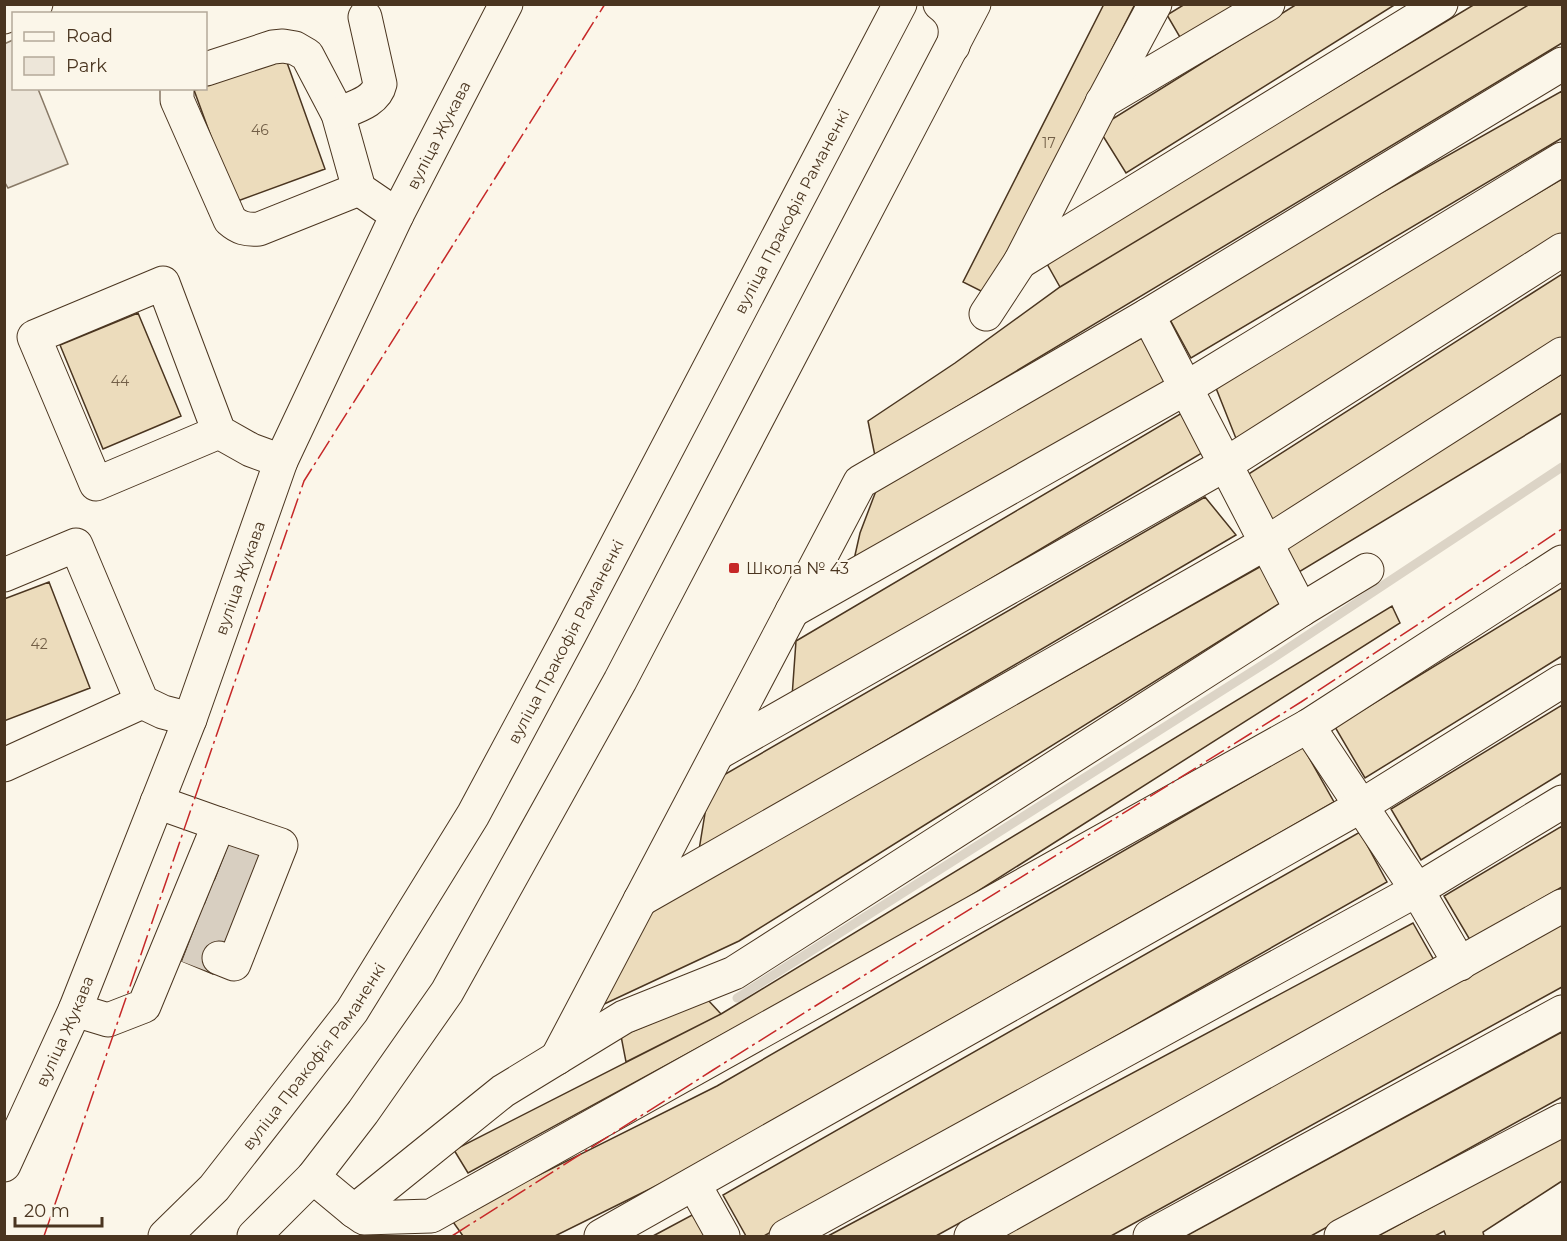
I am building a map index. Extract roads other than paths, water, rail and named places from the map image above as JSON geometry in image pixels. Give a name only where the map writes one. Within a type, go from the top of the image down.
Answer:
[{"type":"street","points":[[16,12],[36,4]]},
{"type":"street","name":"вуліца Жукава","points":[[4,1165],[75,1010],[190,719],[280,461],[397,215],[506,4]]},
{"type":"street","points":[[940,4],[952,17],[956,26],[953,46]]},
{"type":"street","points":[[254,1236],[313,1177],[363,1112],[447,992],[620,681],[974,4]]},
{"type":"street","points":[[986,314],[1020,262],[1155,4]]},
{"type":"street","points":[[1102,102],[1268,4]]},
{"type":"street","points":[[1020,262],[1441,4]]},
{"type":"street","name":"вуліца Пракофія Раманенкі","points":[[165,1236],[214,1188],[352,1011],[473,815],[900,8]]},
{"type":"street","points":[[339,114],[374,97],[379,91],[371,9]]},
{"type":"street","points":[[207,69],[273,47],[295,48],[307,55],[339,114],[359,189],[397,215]]},
{"type":"street","points":[[557,1058],[860,482],[1148,315],[1563,64]]},
{"type":"street","points":[[177,90],[177,100],[230,220],[238,227],[248,230],[259,229],[359,189]]},
{"type":"street","points":[[792,611],[1186,388],[1563,159]]},
{"type":"street","points":[[718,753],[1226,464],[1563,250]]},
{"type":"street","points":[[219,432],[96,484],[34,337],[163,283],[219,432],[251,450],[280,461]]},
{"type":"street","points":[[1148,315],[1301,610]]},
{"type":"street","points":[[640,900],[1266,543],[1563,354]]},
{"type":"street","points":[[4,575],[76,545],[142,702],[163,712],[190,719]]},
{"type":"street","points":[[313,1177],[364,1218],[436,1226],[1308,726],[1563,562]]},
{"type":"street","points":[[354,1211],[503,1091],[624,1017],[734,973],[1367,570]]},
{"type":"street","points":[[601,1236],[1361,806],[1563,681]]},
{"type":"street","points":[[4,765],[142,702]]},
{"type":"street","points":[[1308,726],[1417,890],[1460,964]]},
{"type":"street","points":[[157,802],[202,887]]},
{"type":"street","points":[[786,1236],[1417,890],[1563,802]]},
{"type":"street","points":[[75,1010],[108,1020],[144,1006],[202,887],[281,845],[248,905]]},
{"type":"street","points":[[971,1236],[1563,906]]},
{"type":"street","points":[[1150,1236],[1563,1012]]},
{"type":"street","points":[[1341,1236],[1563,1120]]},
{"type":"street","points":[[694,1184],[723,1236]]},
{"type":"waterway","points":[[737,998],[1264,664],[1562,467]]},
{"type":"tunnel","points":[[227,849],[258,860]]},
{"type":"tunnel","points":[[219,870],[250,882]]},
{"type":"tunnel","points":[[208,896],[240,908]]},
{"type":"tunnel","points":[[198,920],[229,932]]},
{"type":"tunnel","points":[[188,946],[219,958]]},
{"type":"place","name":"Школа № 43","points":[[734,568]]}]
